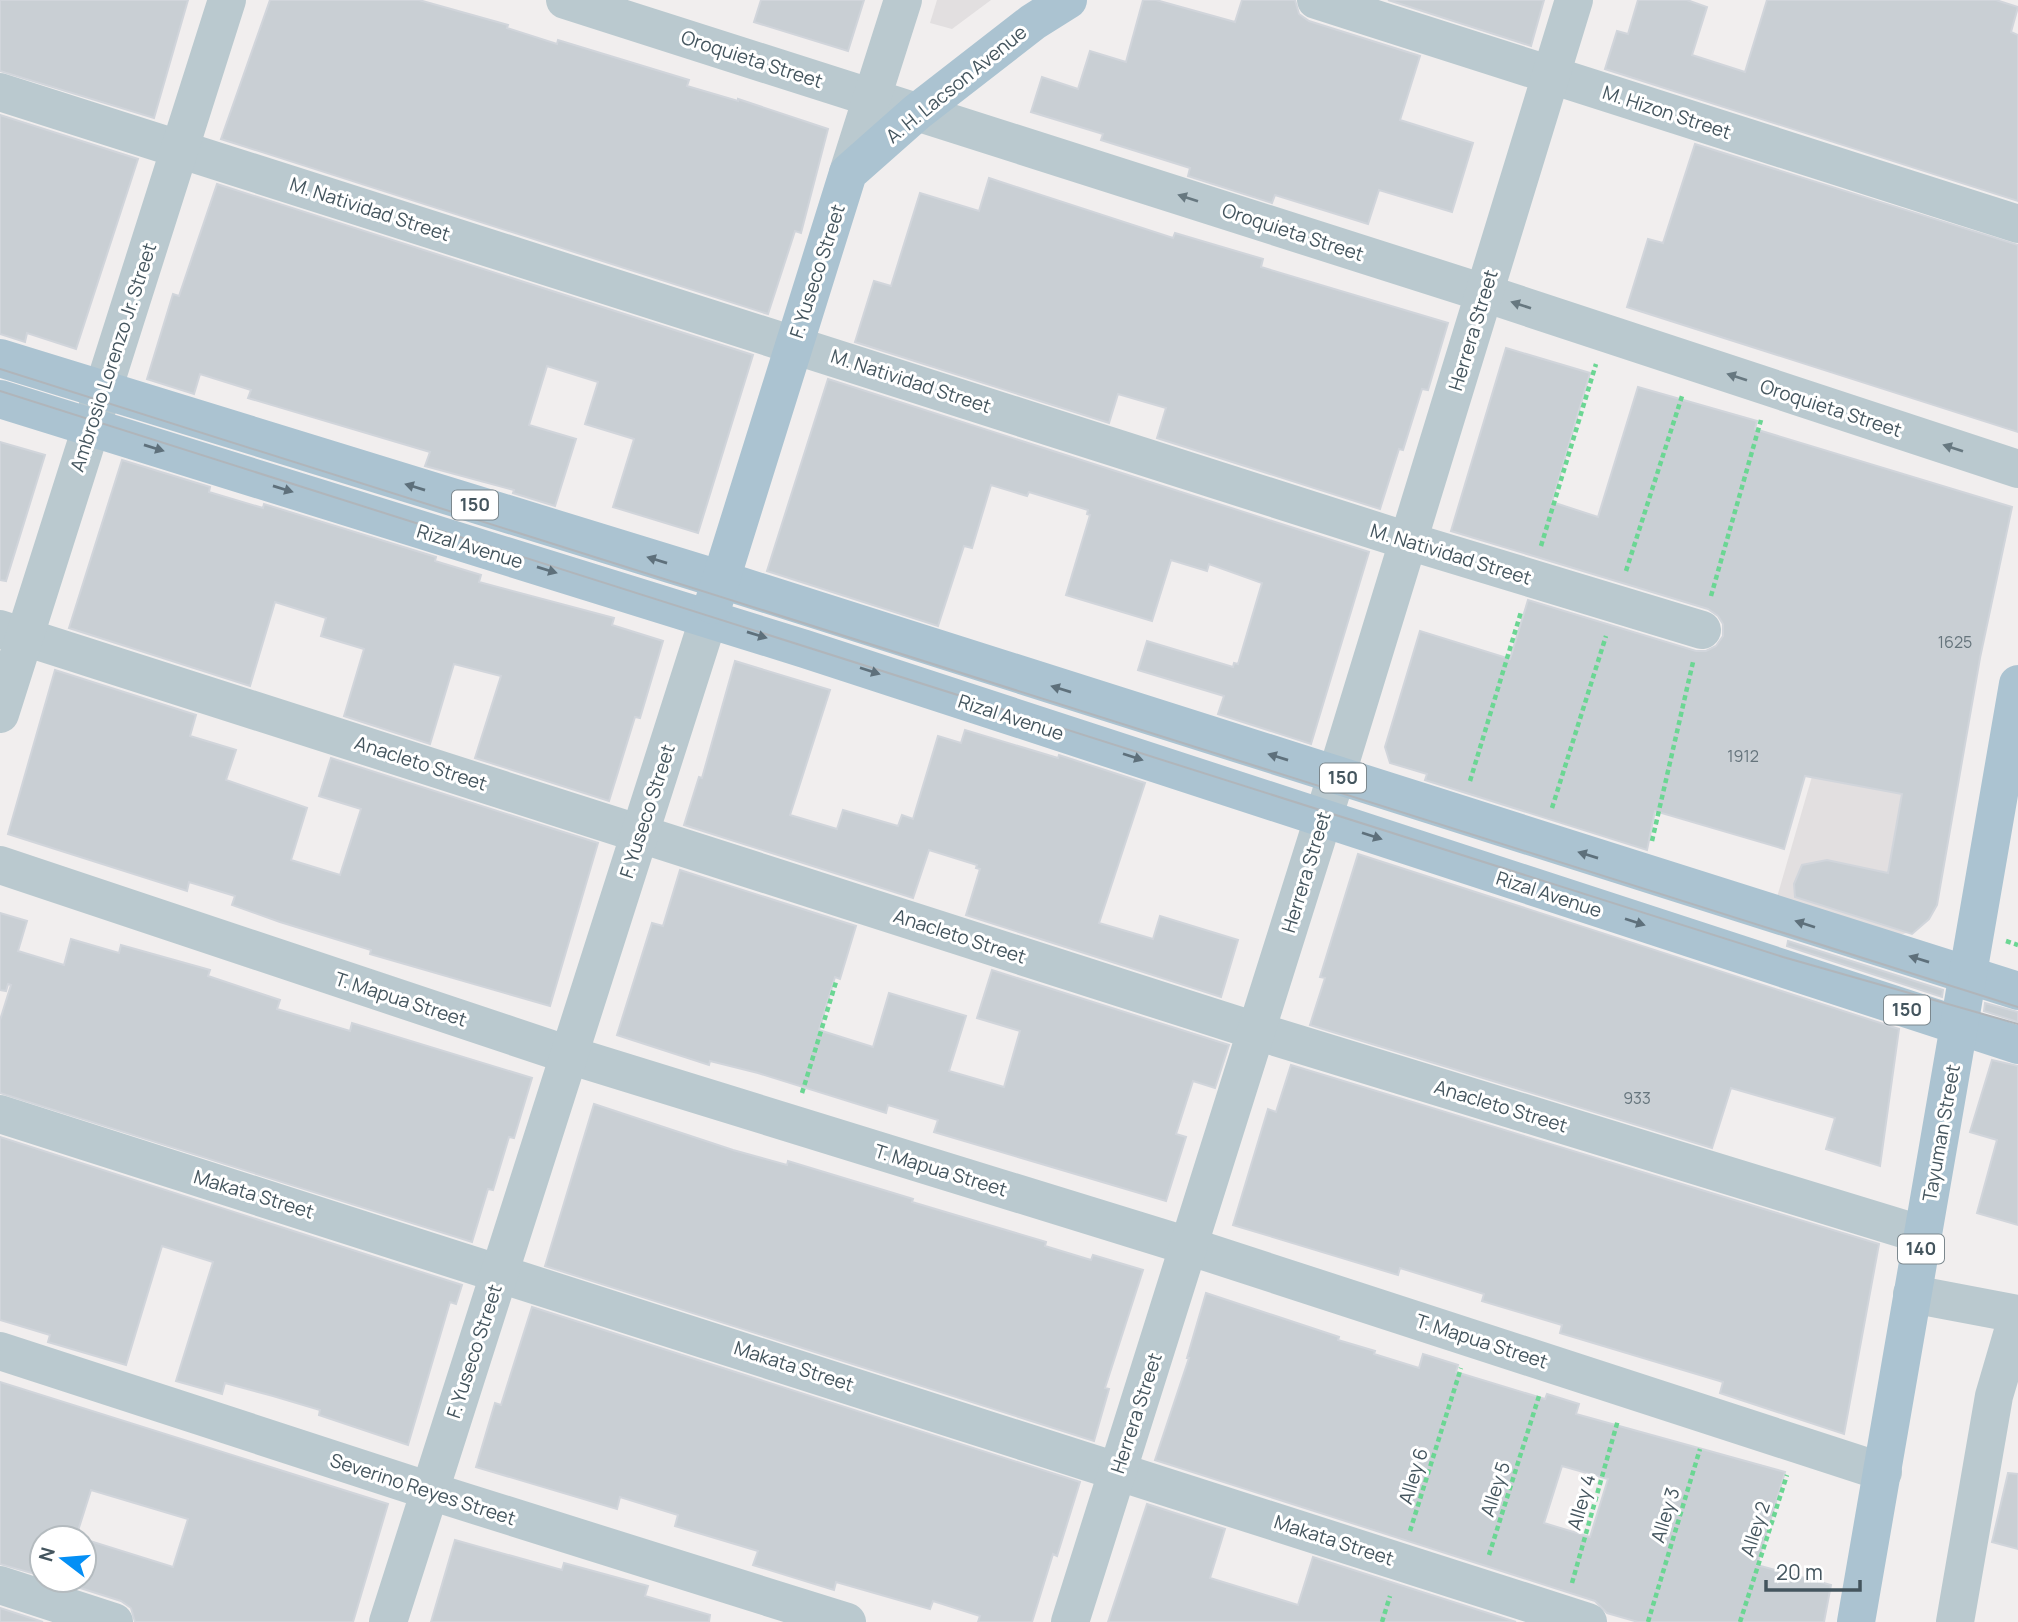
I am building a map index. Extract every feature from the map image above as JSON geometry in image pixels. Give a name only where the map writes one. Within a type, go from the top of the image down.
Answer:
[{"type":"main road","name":"A. H. Lacson Avenue","points":[[848,173],[917,112],[1033,22],[1068,0]]},
{"type":"main road","name":"F. Yuseco Street","points":[[708,620],[848,173]]},
{"type":"main road","name":"150","points":[[0,358],[722,580],[2018,991]]},
{"type":"main road","name":"Rizal Avenue","points":[[0,399],[708,620],[2018,1045]]},
{"type":"main road","name":"Tayuman Street","points":[[1856,1622],[1968,975],[2014,732],[2018,684]]},
{"type":"street","name":"Ambrosio Lorenzo Jr. Street","points":[[0,714],[12,632],[103,391],[227,0]]},
{"type":"street","name":"Oroquieta Street","points":[[565,0],[1484,293],[2018,469]]},
{"type":"street","name":"F. Yuseco Street","points":[[848,173],[903,0]]},
{"type":"street","name":"M. Hizon Street","points":[[1316,0],[2018,224]]},
{"type":"street","name":"Herrera Street","points":[[1070,1622],[1336,775],[1574,0]]},
{"type":"street","name":"M. Natividad Street","points":[[0,92],[1408,541],[1702,630]]},
{"type":"street","name":"F. Yuseco Street","points":[[388,1622],[708,620]]},
{"type":"street","name":"Anacleto Street","points":[[12,632],[1256,1031],[1923,1235]]},
{"type":"street","name":"T. Mapua Street","points":[[0,865],[569,1055],[1188,1246],[1883,1472]]},
{"type":"street","name":"Makata Street","points":[[0,1114],[500,1271],[1575,1618]]},
{"type":"street","points":[[1912,1294],[2018,1314],[1994,1396],[1955,1622]]},
{"type":"street","name":"Severino Reyes Street","points":[[0,1351],[430,1491],[847,1622]]},
{"type":"street","points":[[0,1585],[114,1622]]},
{"type":"path","points":[[793,1124],[836,982]]},
{"type":"path","name":"Alley 6","points":[[1382,1622],[1470,1338]]},
{"type":"path","name":"Alley 5","points":[[1478,1587],[1549,1363]]},
{"type":"path","name":"Alley 4","points":[[1575,1618],[1627,1389]]},
{"type":"path","name":"Alley 3","points":[[1648,1622],[1710,1415]]},
{"type":"path","name":"Alley 2","points":[[1740,1622],[1797,1444]]},
{"type":"shaded area","points":[[937,0],[991,0],[952,29],[930,23]]},
{"type":"shaded area","points":[[1842,673],[1973,696],[1937,905],[1929,919],[1917,930],[1903,934],[1892,934],[1775,904]]},
{"type":"building","points":[[0,0],[188,0],[154,118],[0,71]]},
{"type":"building","points":[[270,0],[419,0],[508,25],[507,28],[557,44],[558,40],[689,80],[687,86],[738,99],[828,129],[801,233],[795,231],[768,314],[221,139]]},
{"type":"building","points":[[761,0],[864,0],[848,51],[754,22]]},
{"type":"building","points":[[1143,0],[1156,0],[1235,22],[1242,0],[1295,0],[1299,14],[1309,21],[1420,56],[1400,120],[1473,143],[1452,212],[1379,190],[1368,224],[1275,195],[1272,203],[1188,176],[1190,168],[1101,140],[1103,134],[1031,112],[1042,77],[1078,89],[1090,51],[1126,62]]},
{"type":"building","points":[[1388,0],[1544,0],[1531,46]]},
{"type":"building","points":[[1638,0],[1687,0],[1707,7],[1692,55],[1745,72],[1767,0],[1996,0],[2018,7],[2011,32],[2018,35],[2018,201],[1605,69],[1617,31],[1628,34]]},
{"type":"building","points":[[0,115],[138,159],[76,349],[27,333],[25,342],[0,334]]},
{"type":"building","points":[[1695,144],[2018,245],[2018,432],[1627,307],[1648,239],[1663,243]]},
{"type":"building","points":[[989,178],[1173,238],[1175,233],[1263,259],[1261,267],[1448,323],[1428,390],[1422,389],[1403,450],[1399,449],[1380,509],[1157,438],[1166,408],[1118,394],[1109,423],[855,342],[874,281],[891,286],[920,193],[979,211]]},
{"type":"building","points":[[217,184],[753,355],[698,533],[613,507],[634,439],[585,424],[598,382],[547,366],[529,425],[576,439],[555,506],[513,493],[514,490],[425,466],[430,452],[248,398],[251,390],[200,374],[194,394],[147,379],[173,294],[179,296]]},
{"type":"building","points":[[1506,348],[1590,373],[1552,502],[1598,517],[1638,387],[1757,421],[1755,429],[2012,507],[1980,658],[1937,905],[1929,919],[1912,934],[1795,897],[1794,884],[1802,865],[1827,860],[1888,873],[1902,794],[1805,776],[1784,849],[1655,811],[1647,850],[1425,780],[1427,774],[1390,763],[1385,747],[1420,631],[1510,659],[1528,600],[1696,651],[1706,651],[1716,646],[1723,636],[1723,624],[1718,616],[1708,609],[1451,531]]},
{"type":"building","points":[[828,379],[1369,552],[1311,744],[1218,714],[1224,696],[1138,670],[1147,641],[1233,667],[1234,663],[1238,664],[1262,583],[1209,564],[1207,571],[1171,560],[1152,621],[1066,595],[1090,515],[1087,514],[1088,510],[1029,492],[1027,496],[991,485],[972,548],[964,546],[938,626],[767,571]]},
{"type":"building","points":[[0,442],[45,455],[6,581],[0,580]]},
{"type":"building","points":[[122,460],[210,487],[209,492],[263,508],[264,504],[436,557],[435,561],[481,575],[479,582],[614,618],[612,625],[663,641],[640,718],[635,717],[609,801],[475,758],[501,676],[454,664],[430,744],[344,716],[364,649],[321,636],[326,618],[275,602],[250,686],[69,628]]},
{"type":"building","points":[[735,661],[830,690],[790,815],[837,829],[843,810],[898,826],[902,815],[913,819],[938,736],[961,743],[965,730],[1058,758],[1059,755],[1145,783],[1099,923],[1153,939],[1160,916],[1238,940],[1221,997],[966,915],[980,869],[976,868],[977,865],[929,850],[913,898],[684,825],[699,777],[702,778]]},
{"type":"building","points":[[55,670],[196,715],[190,736],[236,750],[226,780],[307,808],[291,860],[340,875],[361,809],[319,796],[331,758],[598,843],[550,1006],[370,954],[371,950],[232,905],[235,896],[189,882],[187,891],[8,834]]},
{"type":"building","points":[[1358,854],[1899,1029],[1880,1166],[1826,1149],[1835,1118],[1731,1088],[1712,1148],[1310,1025],[1325,978],[1320,977]]},
{"type":"building","points":[[680,870],[856,926],[840,979],[835,977],[819,1030],[873,1047],[889,993],[966,1016],[949,1071],[1004,1087],[1020,1031],[977,1018],[992,970],[1229,1045],[1215,1088],[1193,1081],[1176,1134],[1186,1137],[1166,1201],[934,1132],[938,1120],[888,1105],[886,1113],[758,1073],[710,1061],[709,1065],[617,1035],[652,923],[663,926]]},
{"type":"building","points":[[0,913],[27,921],[18,951],[64,965],[71,939],[119,953],[121,945],[210,970],[208,976],[280,1000],[277,1009],[350,1031],[352,1023],[532,1078],[514,1138],[509,1137],[493,1190],[488,1189],[472,1242],[0,1093],[0,1020],[11,985],[8,984],[6,991],[0,990]]},
{"type":"building","points":[[1788,941],[1943,990],[1942,997],[1787,946]]},
{"type":"building","points":[[1985,1003],[2018,1012],[2018,1022],[1984,1011]]},
{"type":"building","points":[[1992,1060],[2018,1066],[2018,1225],[1977,1213],[1997,1140],[1970,1132]]},
{"type":"building","points":[[1291,1065],[1879,1244],[1844,1434],[1720,1393],[1723,1382],[1560,1333],[1562,1325],[1482,1301],[1484,1294],[1400,1268],[1398,1275],[1233,1225],[1268,1109],[1276,1112]]},
{"type":"building","points":[[594,1104],[733,1150],[787,1165],[788,1161],[913,1199],[912,1202],[1046,1242],[1045,1246],[1091,1260],[1093,1255],[1143,1270],[1105,1388],[1109,1389],[1094,1441],[545,1266]]},
{"type":"building","points":[[0,1137],[462,1285],[456,1304],[450,1302],[408,1445],[319,1415],[320,1410],[273,1396],[225,1383],[222,1394],[176,1381],[213,1262],[162,1246],[126,1365],[48,1342],[50,1335],[0,1320]]},
{"type":"building","points":[[1206,1293],[1339,1337],[1338,1340],[1375,1351],[1374,1354],[1419,1368],[1423,1354],[1458,1365],[1456,1372],[1545,1399],[1547,1394],[1579,1404],[1576,1414],[1785,1472],[1757,1565],[1831,1585],[1824,1622],[1638,1622],[1607,1613],[1595,1601],[1155,1460]],"holes":[[[1562,1466],[1608,1479],[1590,1537],[1544,1523]]]},
{"type":"building","points":[[532,1307],[1080,1482],[1057,1556],[1053,1554],[1032,1622],[978,1622],[980,1616],[933,1601],[930,1609],[836,1582],[834,1590],[753,1565],[758,1551],[675,1526],[678,1515],[620,1497],[617,1509],[476,1467],[495,1403],[501,1405]]},
{"type":"building","points":[[0,1382],[388,1504],[353,1622],[135,1622],[131,1608],[121,1601],[98,1594],[98,1543],[173,1567],[188,1519],[91,1490],[80,1524],[28,1524],[28,1572],[0,1564]]},
{"type":"building","points":[[2008,1473],[2018,1474],[2018,1549],[1992,1542]]},
{"type":"building","points":[[1147,1504],[1225,1529],[1210,1578],[1298,1605],[1313,1557],[1516,1622],[1108,1622]]},
{"type":"building","points":[[455,1540],[562,1570],[564,1563],[648,1586],[645,1596],[710,1615],[709,1622],[431,1622]]},
{"type":"building","points":[[0,1608],[43,1622],[0,1622]]},
{"type":"tram line","points":[[0,369],[2018,1007]]},
{"type":"tram line","points":[[0,391],[1783,957],[2018,1024]]}]
